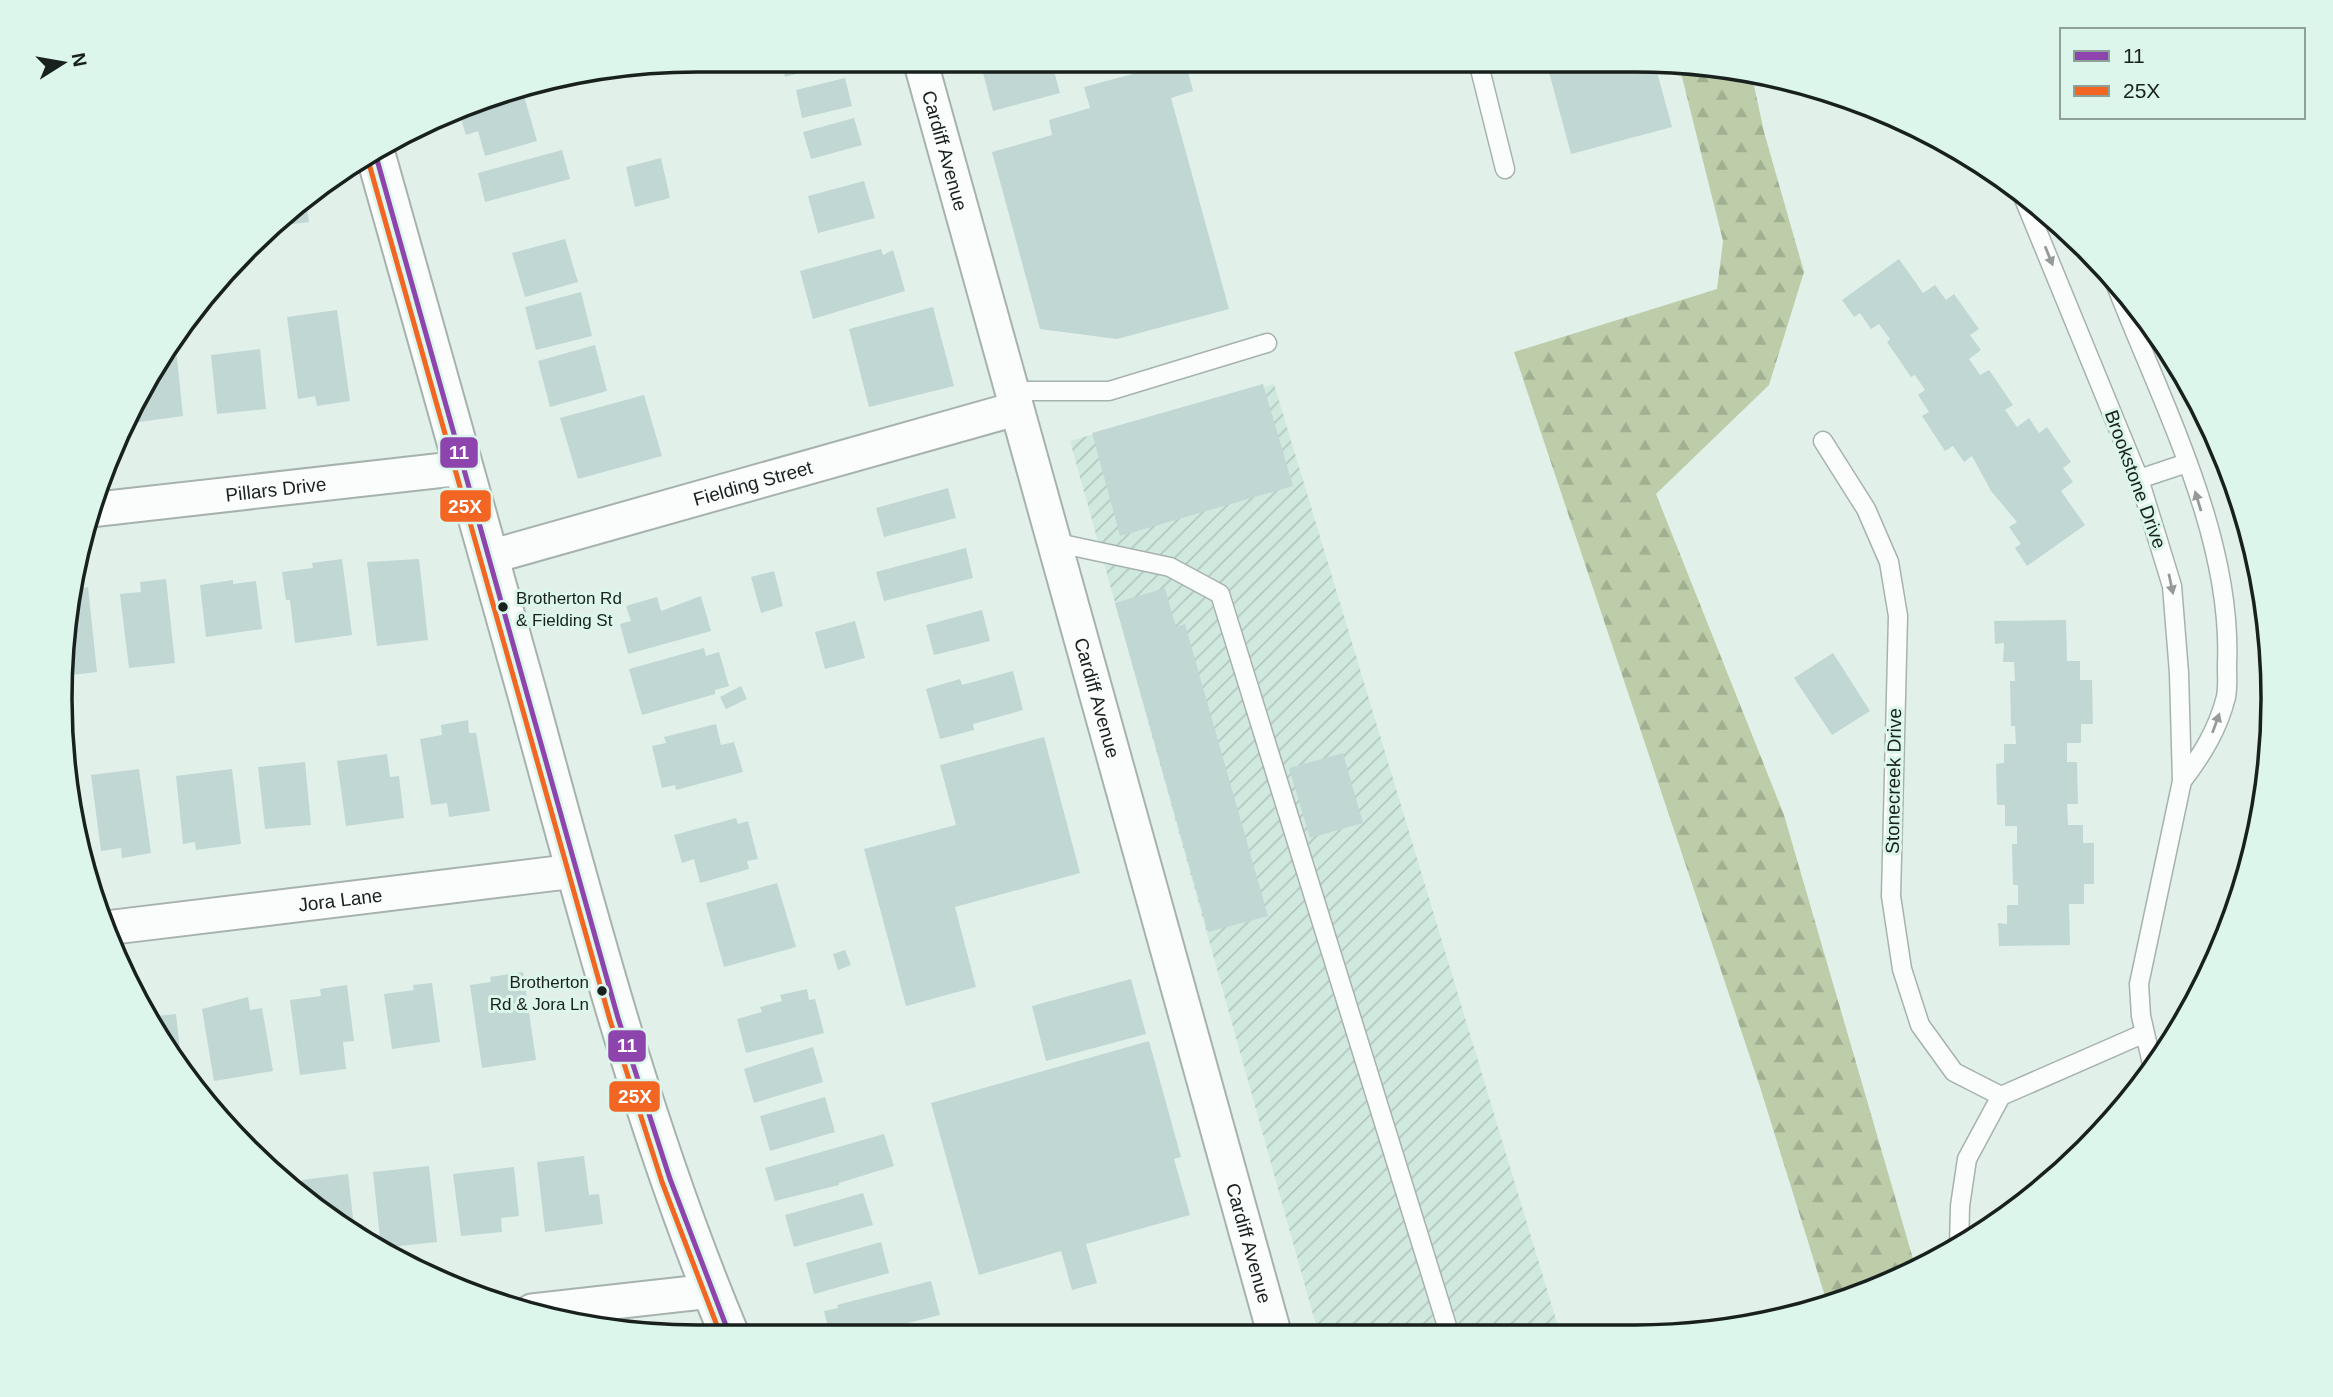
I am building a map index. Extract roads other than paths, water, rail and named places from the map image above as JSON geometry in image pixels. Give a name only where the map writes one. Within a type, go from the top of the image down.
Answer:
[{"type":"street","name":"Cardiff Avenue","points":[[923,72],[1272,1325]]},
{"type":"street","points":[[377,161],[462,468],[490,557],[575,871],[640,1089],[725,1325]]},
{"type":"street","name":"Fielding Street","points":[[490,557],[1013,400]]},
{"type":"street","name":"Pillars Drive","points":[[101,509],[462,468]]},
{"type":"street","name":"Jora Lane","points":[[115,927],[575,871]]},
{"type":"street","points":[[556,1308],[711,1291]]},
{"type":"lane","points":[[1481,72],[1504,169]]},
{"type":"lane","name":"Brookstone Drive","points":[[2039,220],[2138,479],[2172,586],[2179,673],[2182,781],[2139,984],[2150,1055]]},
{"type":"lane","name":"Brookstone Drive","points":[[2125,308],[2187,463],[2218,564],[2229,632],[2226,696],[2207,749],[2182,781]]},
{"type":"lane","points":[[1013,400],[1109,391],[1267,343]]},
{"type":"lane","name":"Stonecreek Drive","points":[[1823,441],[1866,509],[1889,562],[1898,615],[1891,884],[1902,969],[1920,1025],[1954,1072],[2001,1096]]},
{"type":"lane","points":[[2138,479],[2187,463]]},
{"type":"lane","points":[[1053,542],[1170,567],[1220,594],[1447,1325]]},
{"type":"lane","points":[[1959,1234],[1960,1206],[1968,1158],[2001,1096],[2145,1033]]},
{"type":"place","name":"Brotherton Rd & Fielding St","points":[[503,607]]},
{"type":"place","name":"Brotherton Rd & Jora Ln","points":[[602,991]]}]
